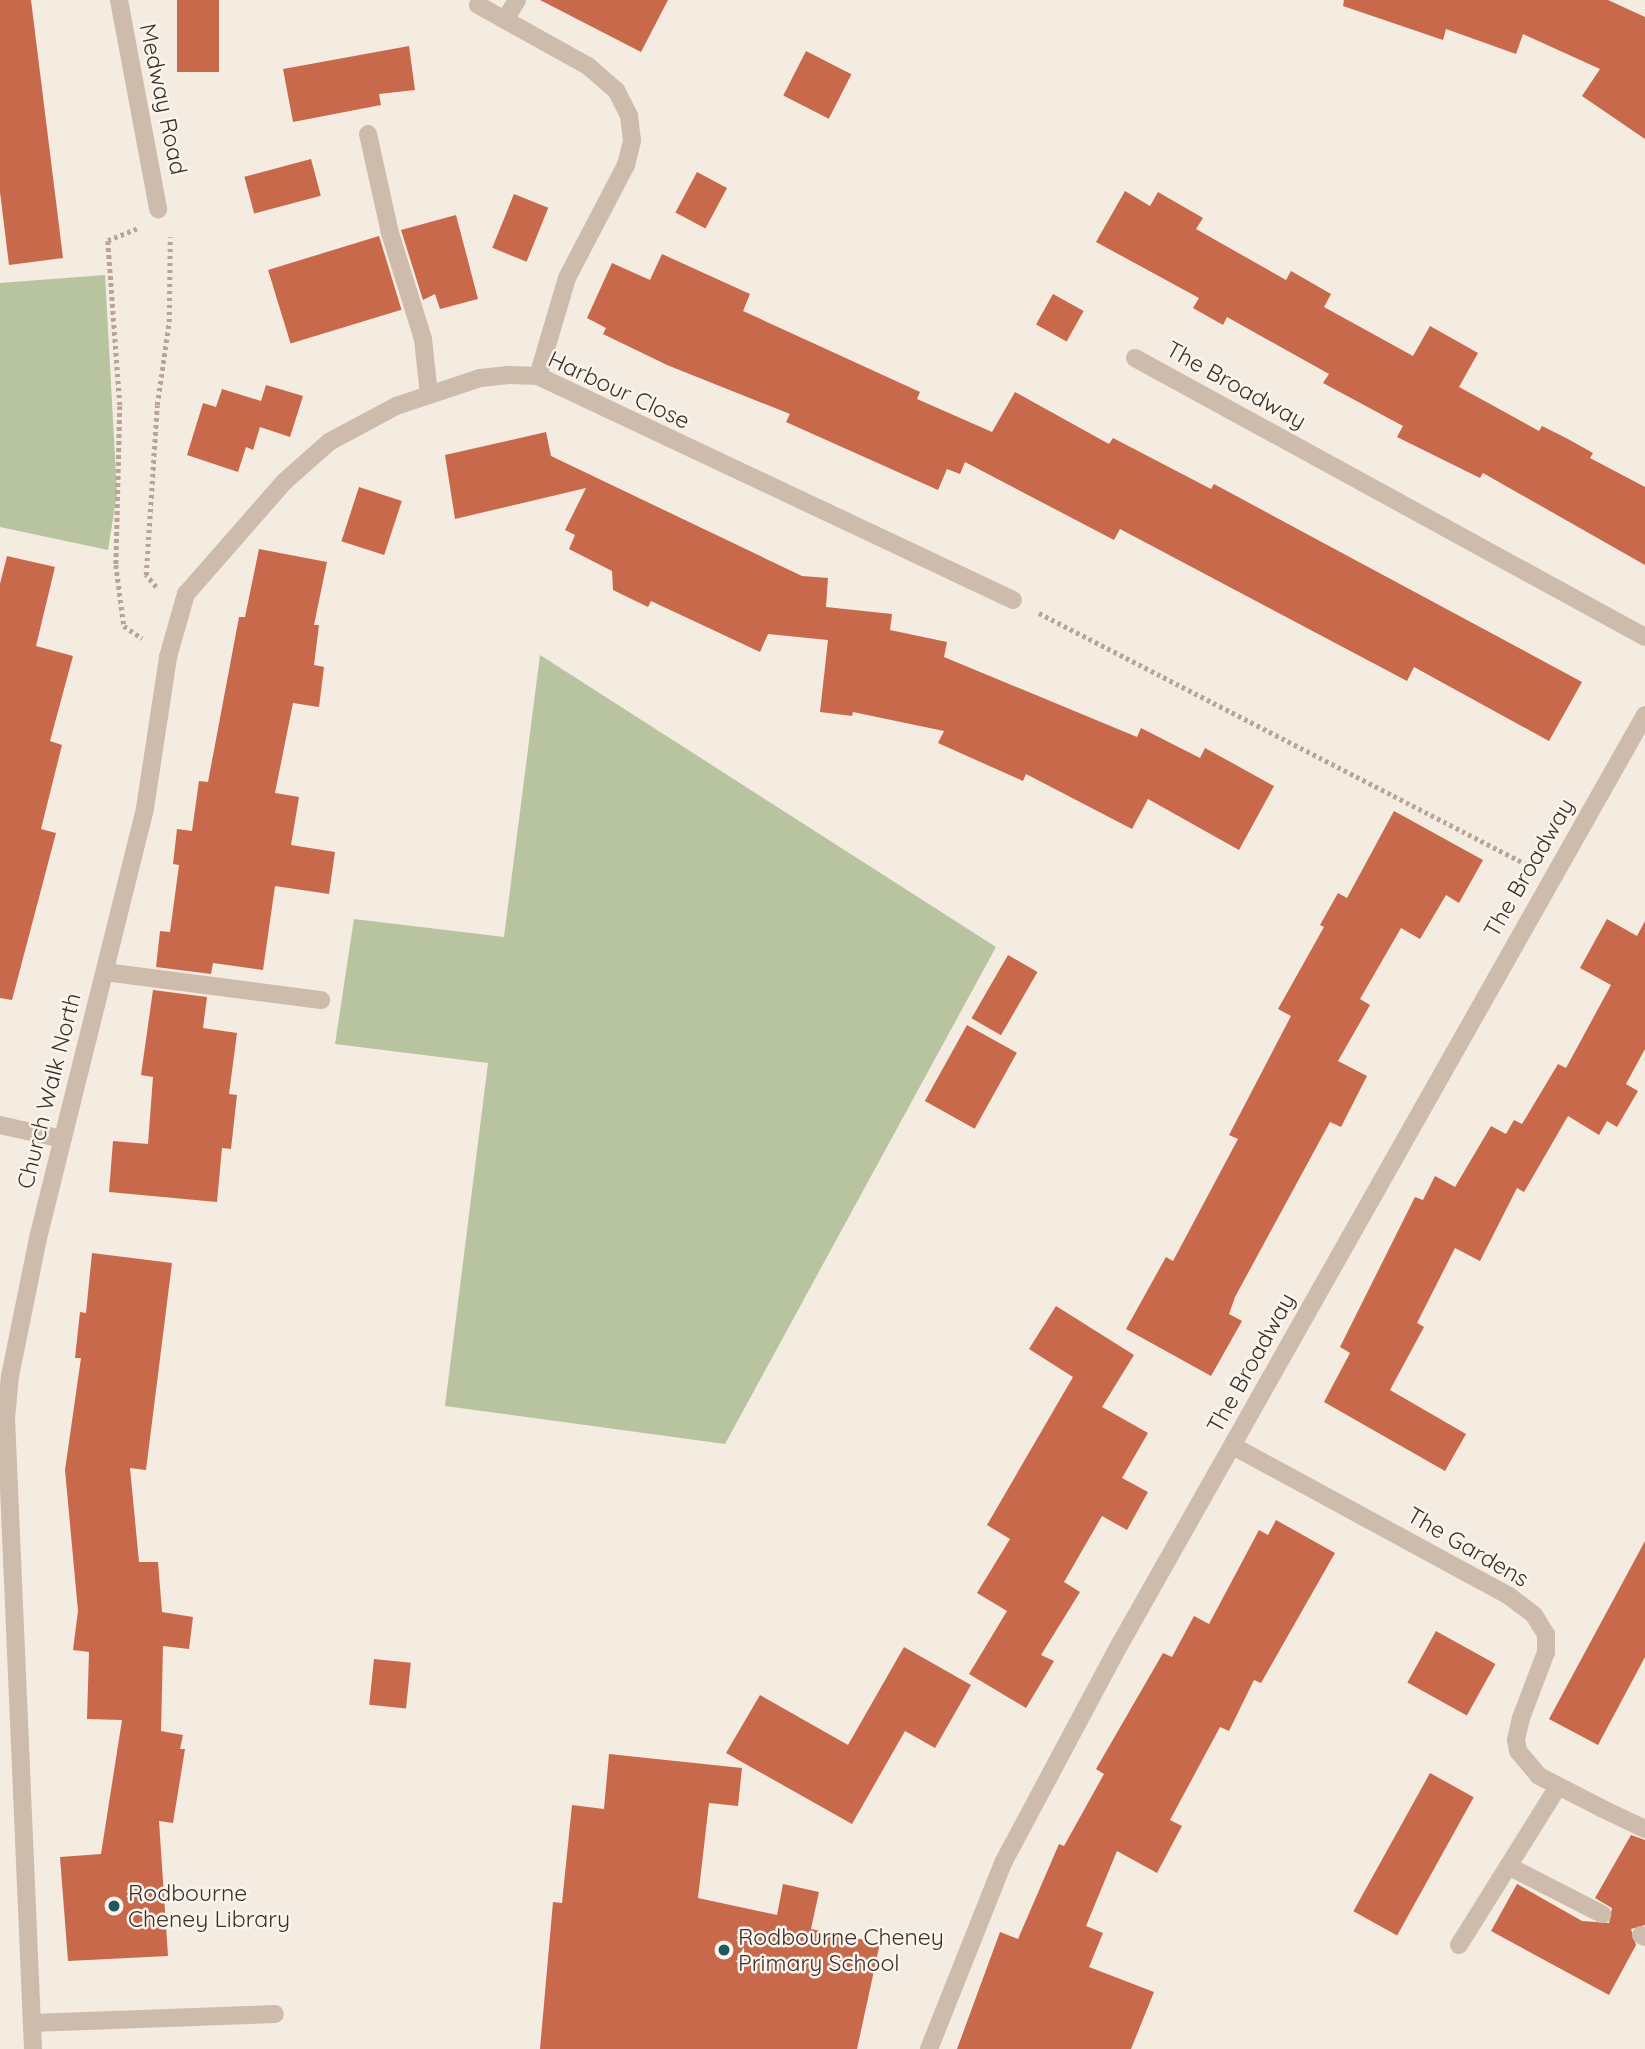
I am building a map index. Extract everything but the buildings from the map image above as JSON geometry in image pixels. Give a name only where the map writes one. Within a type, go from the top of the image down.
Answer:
[{"type":"street","name":"Medway Road","points":[[119,0],[156,179],[158,209]]},
{"type":"street","points":[[505,20],[517,0]]},
{"type":"street","points":[[480,2],[505,20],[588,66],[616,90],[629,116],[632,141],[626,165],[566,278],[538,376]]},
{"type":"street","points":[[368,134],[390,233],[423,339],[429,395]]},
{"type":"street","name":"The Broadway","points":[[1135,358],[1645,637]]},
{"type":"street","name":"Harbour Close","points":[[178,611],[214,557],[308,458],[354,425],[480,378],[538,376],[1013,600]]},
{"type":"street","name":"Church Walk North","points":[[33,2049],[6,1419],[18,1330],[62,1139],[145,808],[168,657],[178,611]]},
{"type":"street","name":"The Broadway","points":[[929,2049],[1004,1861],[1233,1446],[1645,715]]},
{"type":"street","points":[[105,972],[321,1000]]},
{"type":"street","points":[[0,1125],[62,1139]]},
{"type":"street","name":"The Gardens","points":[[1233,1446],[1510,1596],[1534,1615],[1546,1634],[1546,1652],[1516,1739],[1526,1763],[1558,1788],[1645,1829]]},
{"type":"street","points":[[1459,1945],[1558,1788]]},
{"type":"street","points":[[1508,1866],[1602,1914]]},
{"type":"street","points":[[32,2023],[275,2014]]},
{"type":"path","points":[[156,179],[137,229],[108,241],[117,317],[116,565],[124,626],[168,657]]},
{"type":"path","points":[[158,209],[173,246],[146,576],[178,611]]},
{"type":"path","points":[[1013,600],[1551,878]]},
{"type":"green space","points":[[105,275],[117,494],[108,550],[0,527],[0,283]]},
{"type":"green space","points":[[540,655],[996,947],[725,1444],[445,1406],[488,1063],[335,1044],[354,919],[504,937]]},
{"type":"place","name":"Rodbourne Cheney Library","points":[[114,1906]]},
{"type":"place","name":"Rodbourne Cheney Primary School","points":[[724,1950]]}]
